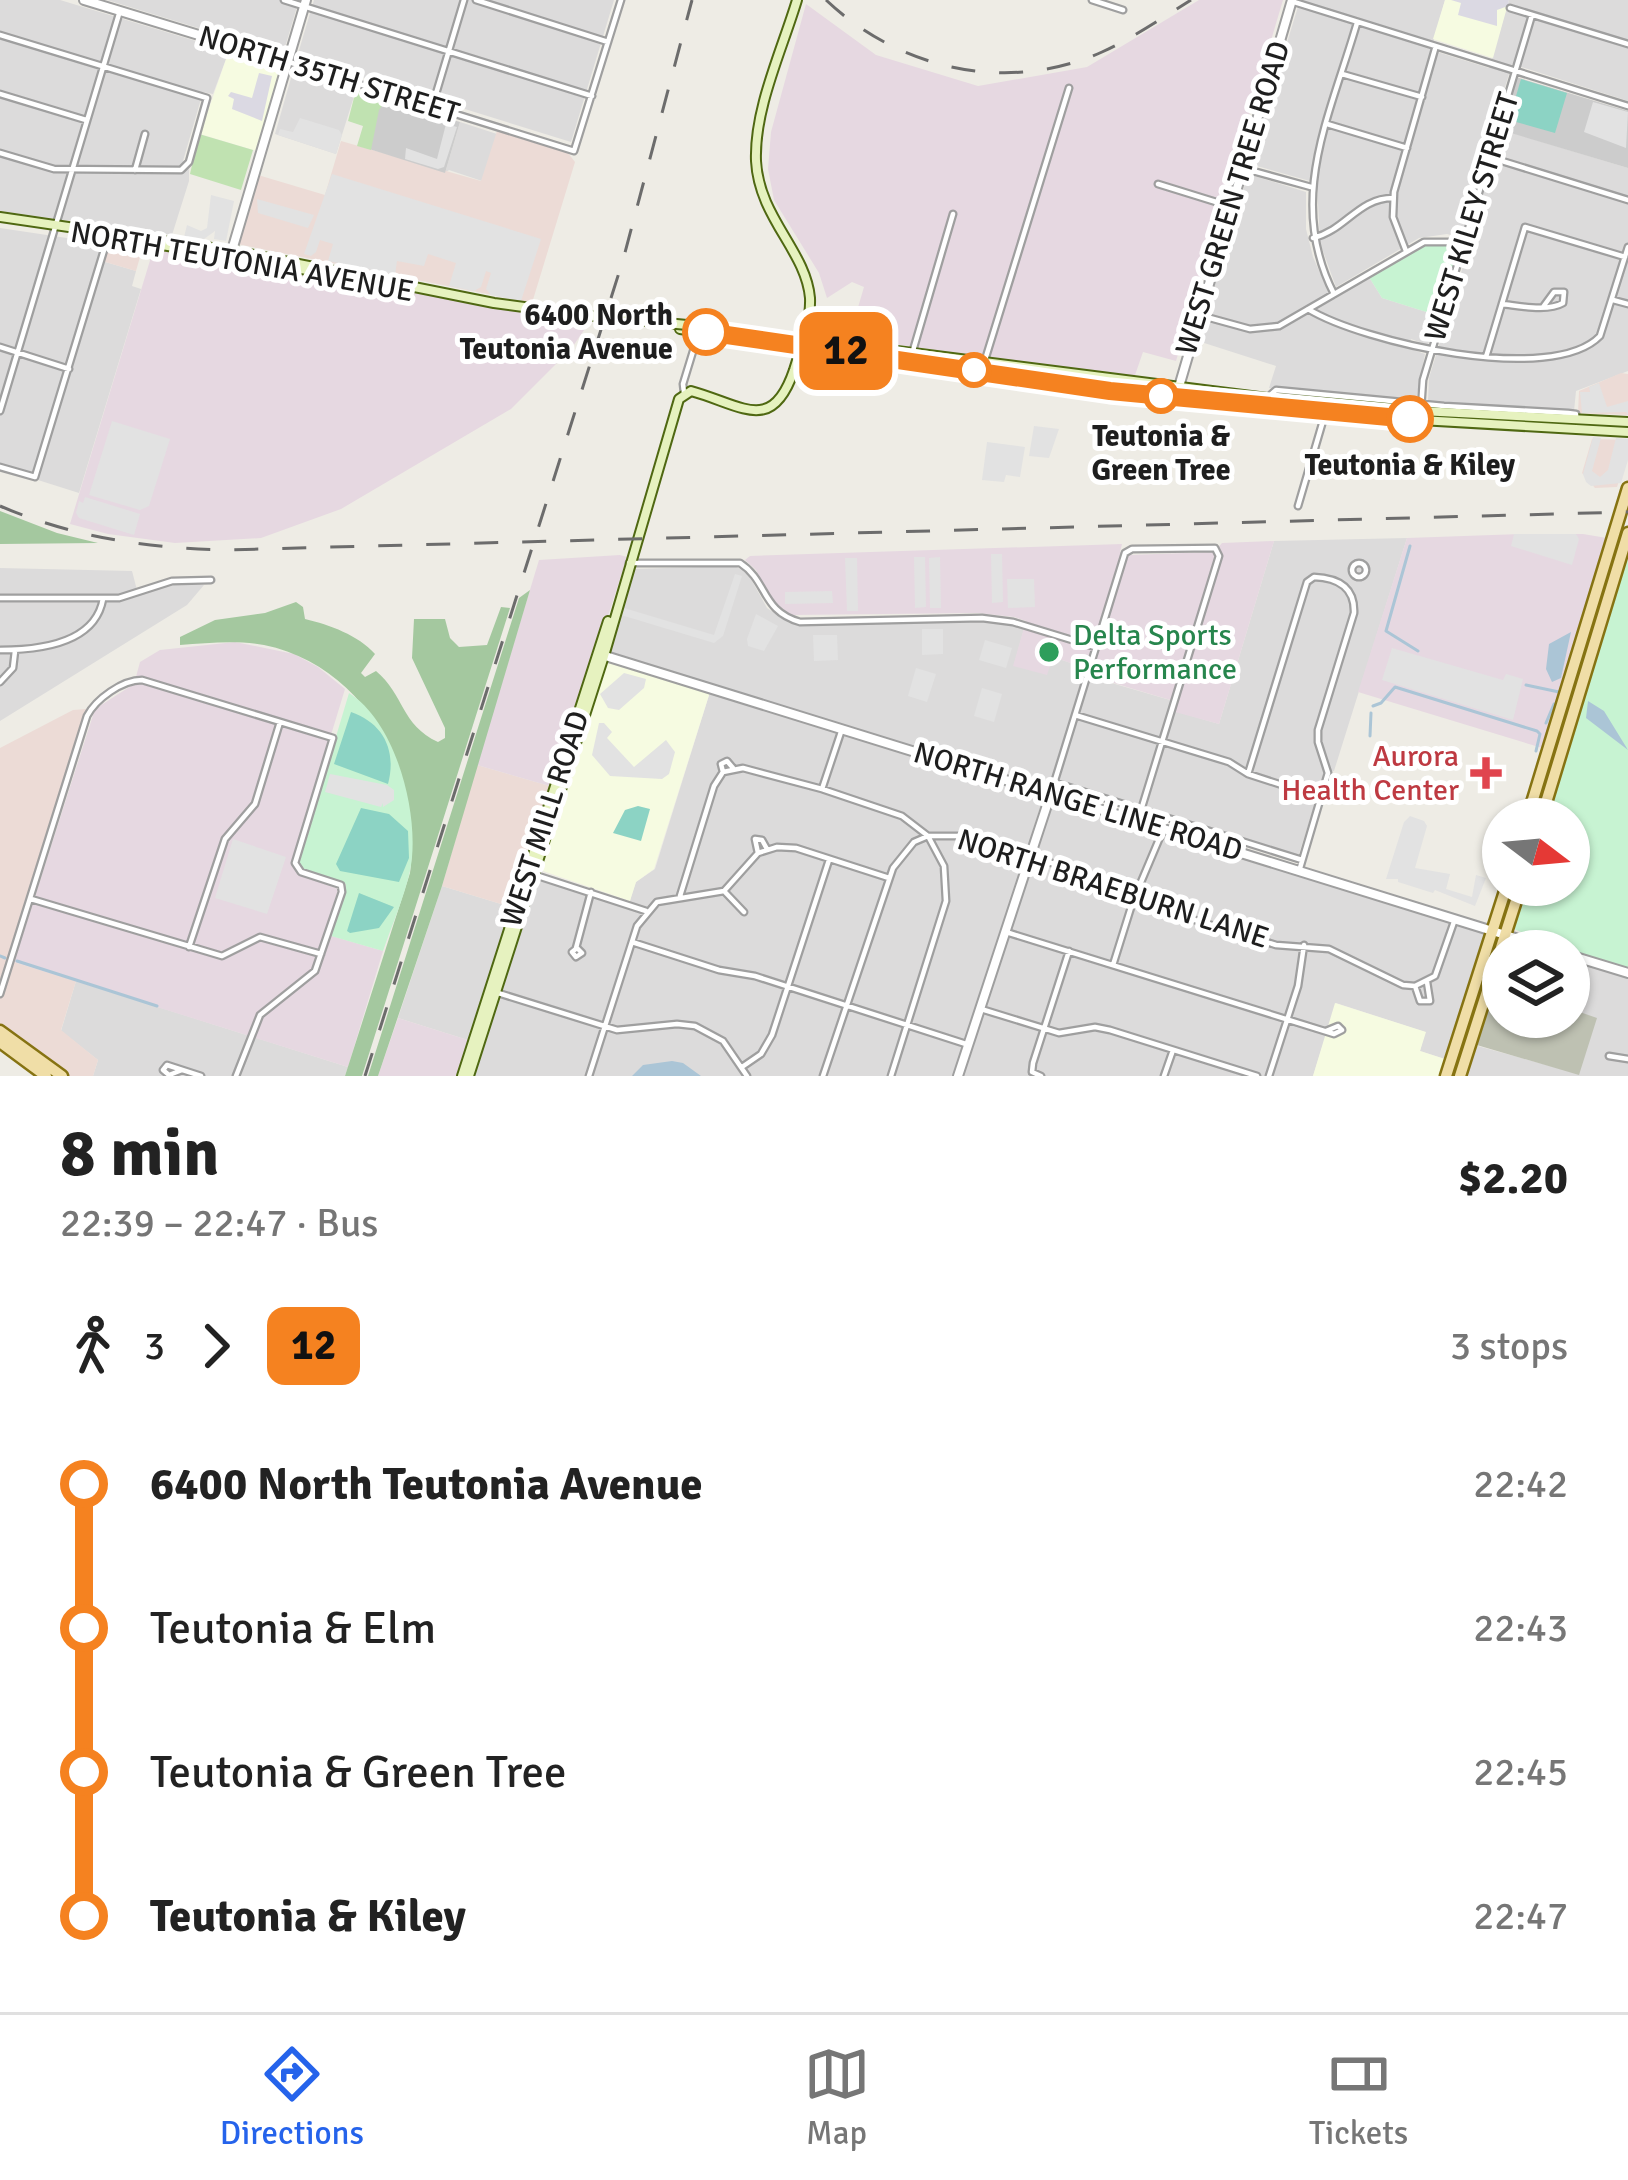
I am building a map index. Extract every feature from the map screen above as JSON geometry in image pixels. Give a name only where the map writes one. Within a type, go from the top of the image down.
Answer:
[{"type":"main road","points":[[684,393],[771,409],[784,396],[802,341],[810,303],[806,281],[768,212],[756,159],[760,123],[796,0]]},
{"type":"main road","name":"NORTH TEUTONIA AVENUE","points":[[0,219],[231,254],[514,311],[802,341],[1265,402],[1628,422]]},
{"type":"main road","name":"WEST MILL ROAD","points":[[466,1076],[684,393]]},
{"type":"main road","name":"NORTH TEUTONIA AVENUE","points":[[1421,412],[1628,432]]},
{"type":"main road","points":[[1533,798],[1628,488]]},
{"type":"main road","points":[[1547,798],[1628,533]]},
{"type":"main road","points":[[1446,1076],[1482,981]]},
{"type":"main road","points":[[1460,1076],[1482,997]]},
{"type":"main road","points":[[0,1031],[46,1076]]},
{"type":"main road","points":[[0,1042],[62,1076]]},
{"type":"street","name":"NORTH 35TH STREET","points":[[84,0],[574,151],[592,96]]},
{"type":"street","points":[[284,0],[592,96],[621,0]]},
{"type":"street","points":[[431,107],[464,0]]},
{"type":"street","points":[[476,0],[608,42]]},
{"type":"street","points":[[1092,0],[1123,10]]},
{"type":"street","points":[[1292,1],[1628,106]]},
{"type":"street","name":"WEST GREEN TREE ROAD","points":[[1176,393],[1292,1]]},
{"type":"street","points":[[231,254],[305,3]]},
{"type":"street","points":[[1510,8],[1628,44]]},
{"type":"street","points":[[0,411],[120,11]]},
{"type":"street","name":"WEST KILEY STREET","points":[[1421,412],[1423,380],[1532,15]]},
{"type":"street","points":[[1334,294],[1313,238],[1310,187],[1358,22]]},
{"type":"street","points":[[0,35],[207,98],[184,168],[50,168],[0,153]]},
{"type":"street","points":[[1406,250],[1394,217],[1393,198],[1436,46]]},
{"type":"street","points":[[1342,74],[1421,97]]},
{"type":"street","points":[[985,367],[1069,88]]},
{"type":"street","points":[[0,94],[87,120]]},
{"type":"street","points":[[1327,124],[1407,148]]},
{"type":"street","points":[[135,170],[145,134]]},
{"type":"street","points":[[1489,157],[1628,200]]},
{"type":"street","points":[[1242,167],[1310,187]]},
{"type":"street","points":[[1158,184],[1229,206]]},
{"type":"street","points":[[1313,238],[1341,228],[1364,203],[1393,198]]},
{"type":"street","points":[[911,356],[953,214]]},
{"type":"street","points":[[1486,357],[1525,227],[1625,257]]},
{"type":"street","points":[[0,466],[35,477],[108,235]]},
{"type":"street","points":[[1199,315],[1266,329],[1308,310],[1424,242],[1464,242]]},
{"type":"street","points":[[1308,310],[1432,351],[1566,357],[1591,346],[1606,324],[1628,247]]},
{"type":"street","points":[[1612,299],[1628,304]]},
{"type":"street","points":[[1502,304],[1543,307]]},
{"type":"street","points":[[0,346],[69,369]]},
{"type":"street","points":[[684,393],[694,348]]},
{"type":"street","name":"NORTH TEUTONIA AVENUE","points":[[1265,402],[1276,390],[1421,412]]},
{"type":"street","points":[[1298,506],[1327,408]]},
{"type":"street","points":[[958,1076],[1128,550],[1218,550],[1140,815]]},
{"type":"street","points":[[629,563],[740,563],[753,572],[774,609],[800,622],[982,618],[1013,622],[1096,647]]},
{"type":"street","points":[[1345,585],[1354,575]]},
{"type":"street","points":[[1248,774],[1306,582],[1330,578],[1345,585],[1355,608],[1318,730],[1328,772],[1301,865]]},
{"type":"street","points":[[0,598],[119,598],[172,580],[211,580]]},
{"type":"street","points":[[0,650],[56,645],[94,621],[104,598]]},
{"type":"street","points":[[0,682],[13,668],[16,650]]},
{"type":"street","name":"NORTH RANGE LINE ROAD","points":[[601,655],[1051,793],[1140,815],[1164,828],[1301,865],[1491,930]]},
{"type":"street","points":[[0,994],[88,712],[96,702],[131,680],[142,680],[333,738],[295,860],[301,872],[342,886],[321,954],[305,982],[256,1020],[236,1076]]},
{"type":"street","points":[[1075,715],[1229,762],[1248,774],[1322,798]]},
{"type":"street","points":[[189,947],[225,839],[255,804],[280,722]]},
{"type":"street","points":[[822,789],[842,729]]},
{"type":"street","name":"NORTH BRAEBURN LANE","points":[[680,896],[714,786],[723,772],[733,768],[822,789],[902,816],[928,836],[961,835],[1096,877],[1133,901],[1276,945],[1329,949],[1386,979],[1415,986]]},
{"type":"street","points":[[1054,782],[1226,842]]},
{"type":"street","points":[[1113,965],[1164,828]]},
{"type":"street","points":[[823,1076],[889,878],[903,853],[928,836],[944,866],[947,893],[891,1076]]},
{"type":"street","points":[[758,853],[755,839],[762,840],[767,849]]},
{"type":"street","points":[[589,1076],[632,942],[646,911],[663,899],[724,891],[767,849],[796,848],[889,878]]},
{"type":"street","points":[[742,1067],[761,1054],[772,1035],[829,858]]},
{"type":"street","points":[[531,873],[646,911]]},
{"type":"street","points":[[724,891],[744,912]]},
{"type":"street","points":[[576,948],[591,892]]},
{"type":"street","points":[[30,899],[223,956],[260,937],[321,954]]},
{"type":"street","points":[[1427,982],[1430,1001],[1420,1001],[1415,986],[1427,982],[1441,965],[1456,919]]},
{"type":"street","points":[[1006,932],[1326,1031]]},
{"type":"street","points":[[632,942],[969,1045]]},
{"type":"street","points":[[1269,1076],[1298,986],[1304,946]]},
{"type":"street","points":[[1040,1076],[1032,1072],[1069,952]]},
{"type":"street","points":[[1590,961],[1628,973]]},
{"type":"street","points":[[493,991],[625,1031],[672,1024],[695,1026],[723,1041],[747,1076]]},
{"type":"street","points":[[981,1009],[1059,1033],[1095,1027],[1257,1076]]},
{"type":"street","points":[[1164,1076],[1172,1051]]},
{"type":"street","points":[[1609,1056],[1628,1059]]},
{"type":"street","points":[[182,1070],[200,1076]]},
{"type":"shaded area","points":[[0,0],[60,0],[229,51],[213,94],[203,92],[183,161],[189,181],[172,235],[0,211]]},
{"type":"shaded area","points":[[107,0],[299,0],[283,54]]},
{"type":"shaded area","points":[[314,0],[614,0],[571,142],[297,57]]},
{"type":"shaded area","points":[[1199,0],[1283,0],[1176,361],[1143,352],[1134,378],[849,338],[864,287],[852,282],[827,298],[819,273],[774,200],[768,169],[771,132],[806,4],[876,55],[978,86],[1087,67]]},
{"type":"shaded area","points":[[1300,0],[1445,0],[1431,50],[1489,68],[1509,0],[1628,0],[1628,101],[1512,64],[1493,127],[1628,168],[1628,371],[1576,391],[1574,411],[1428,401],[1429,378],[1471,240],[1447,234],[1419,238],[1336,287],[1320,243],[1317,183],[1250,164]]},
{"type":"shaded area","points":[[1445,0],[1509,0],[1493,58],[1433,39]]},
{"type":"shaded area","points":[[1451,0],[1509,0],[1508,6],[1497,10],[1497,26],[1458,15],[1461,3]]},
{"type":"shaded area","points":[[231,45],[287,62],[260,152],[200,134]]},
{"type":"shaded area","points":[[293,71],[356,90],[336,154],[275,134]]},
{"type":"shaded area","points":[[259,73],[272,76],[262,121],[232,109],[234,99],[228,96],[231,92],[252,98]]},
{"type":"shaded area","points":[[1516,77],[1628,111],[1628,168],[1501,130]]},
{"type":"shaded area","points":[[1521,79],[1567,93],[1555,133],[1509,120]]},
{"type":"shaded area","points":[[380,98],[460,122],[445,173],[366,148]]},
{"type":"shaded area","points":[[1593,102],[1628,112],[1626,148],[1584,132]]},
{"type":"shaded area","points":[[300,118],[339,130],[336,154],[278,135],[280,129],[293,132]]},
{"type":"shaded area","points":[[460,122],[497,134],[482,181],[449,170],[445,173]]},
{"type":"shaded area","points":[[446,124],[457,127],[444,167],[405,159],[406,148],[437,159]]},
{"type":"shaded area","points":[[497,131],[568,153],[575,162],[532,303],[237,244],[258,175],[325,195],[341,141],[481,181]]},
{"type":"shaded area","points":[[332,174],[541,239],[521,301],[491,295],[486,289],[491,273],[486,271],[481,287],[474,291],[449,286],[456,263],[428,254],[424,266],[397,261],[395,275],[328,261],[333,244],[320,240],[316,252],[304,254]]},
{"type":"shaded area","points":[[1248,174],[1306,192],[1306,229],[1313,257],[1335,299],[1369,277],[1382,298],[1436,315],[1428,345],[1411,339],[1408,348],[1425,354],[1416,400],[1269,388],[1276,366],[1198,341]]},
{"type":"shaded area","points":[[211,195],[234,201],[226,241],[214,239],[215,231],[204,239],[184,237],[187,225],[201,231],[207,228]]},
{"type":"shaded area","points":[[257,199],[314,215],[308,228],[258,213]]},
{"type":"shaded area","points":[[0,228],[107,244],[102,261],[136,271],[132,286],[141,289],[79,493],[0,468]]},
{"type":"shaded area","points":[[108,238],[144,243],[136,271],[102,261]]},
{"type":"shaded area","points":[[155,244],[514,311],[591,320],[571,349],[511,409],[341,509],[261,538],[175,543],[108,534],[70,524]]},
{"type":"shaded area","points":[[1628,374],[1628,415],[1578,413],[1579,391]]},
{"type":"shaded area","points":[[1599,383],[1607,407],[1628,401],[1628,415],[1582,413],[1580,392],[1590,392],[1589,387]]},
{"type":"shaded area","points":[[112,421],[170,439],[149,506],[140,510],[89,495]]},
{"type":"shaded area","points":[[1034,426],[1059,429],[1049,458],[1029,456]]},
{"type":"shaded area","points":[[1593,437],[1601,438],[1592,471],[1600,477],[1608,470],[1616,438],[1628,439],[1621,483],[1591,486],[1586,482],[1583,474]]},
{"type":"shaded area","points":[[1592,439],[1628,440],[1617,487],[1595,488],[1582,473]]},
{"type":"shaded area","points":[[987,442],[1025,447],[1020,477],[1006,475],[1004,482],[982,480]]},
{"type":"shaded area","points":[[85,497],[140,514],[134,535],[79,518],[79,501],[83,503]]},
{"type":"shaded area","points":[[1514,534],[1576,534],[1579,539],[1572,565],[1511,546]]},
{"type":"shaded area","points":[[1521,534],[1613,539],[1549,750],[1358,692],[1407,538]]},
{"type":"shaded area","points":[[1407,538],[1334,771],[1325,772],[1298,857],[1052,781],[1043,787],[615,656],[609,648],[632,569],[734,566],[747,572],[767,608],[789,623],[974,621],[1011,625],[1024,629],[1014,665],[1053,657],[1092,670],[1091,677],[1177,702],[1175,711],[1219,724],[1274,541]]},
{"type":"shaded area","points":[[1274,541],[1219,724],[1175,712],[1177,702],[1090,676],[1091,670],[1053,657],[1047,675],[1013,666],[1026,621],[1014,617],[978,613],[791,615],[770,599],[756,570],[745,560],[750,556],[1122,544],[1120,552],[1128,555],[1214,552],[1222,543]]},
{"type":"shaded area","points":[[991,554],[1002,554],[1003,602],[992,603]]},
{"type":"shaded area","points":[[627,557],[553,787],[477,765],[539,560]]},
{"type":"shaded area","points":[[914,557],[925,557],[926,607],[915,608]]},
{"type":"shaded area","points":[[940,557],[941,608],[930,608],[929,558]]},
{"type":"shaded area","points":[[845,558],[857,558],[858,611],[847,611]]},
{"type":"shaded area","points":[[0,568],[132,571],[138,594],[172,582],[204,585],[187,605],[0,721]]},
{"type":"shaded area","points":[[735,574],[742,576],[723,636],[714,643],[621,615],[624,608],[714,635]]},
{"type":"shaded area","points":[[1007,579],[1034,579],[1035,607],[1008,608]]},
{"type":"shaded area","points":[[832,591],[833,603],[785,604],[785,592]]},
{"type":"shaded area","points":[[756,614],[778,626],[764,651],[748,646]]},
{"type":"shaded area","points":[[922,629],[943,629],[943,654],[922,655]]},
{"type":"shaded area","points":[[1571,632],[1561,678],[1552,682],[1546,669],[1549,644]]},
{"type":"shaded area","points":[[813,635],[837,635],[838,660],[814,661]]},
{"type":"shaded area","points":[[985,640],[1012,648],[1006,668],[979,660]]},
{"type":"shaded area","points":[[235,642],[294,654],[345,689],[292,863],[299,874],[338,889],[325,934],[383,951],[348,1067],[14,962],[95,709],[134,684],[140,662],[160,650]]},
{"type":"shaded area","points":[[1392,648],[1503,680],[1506,674],[1523,679],[1513,720],[1382,680]]},
{"type":"shaded area","points":[[607,662],[710,692],[654,869],[636,882],[630,901],[540,870]]},
{"type":"shaded area","points":[[916,668],[936,674],[927,702],[908,696]]},
{"type":"shaded area","points":[[624,673],[646,679],[644,688],[619,710],[608,708],[600,694]]},
{"type":"shaded area","points":[[982,688],[1002,694],[994,722],[974,716]]},
{"type":"shaded area","points":[[710,692],[1044,795],[955,1076],[472,1076],[534,882],[545,881],[628,906],[636,882],[655,869]]},
{"type":"shaded area","points":[[1588,701],[1604,711],[1628,750],[1586,718]]},
{"type":"shaded area","points":[[86,709],[0,980],[0,748],[73,710]]},
{"type":"shaded area","points":[[351,712],[372,723],[385,739],[391,760],[388,784],[334,764]]},
{"type":"shaded area","points":[[599,723],[612,732],[607,738],[634,767],[666,740],[675,752],[669,774],[662,779],[610,776],[592,755]]},
{"type":"shaded area","points":[[477,765],[553,787],[514,908],[442,886]]},
{"type":"shaded area","points":[[330,774],[387,785],[394,790],[394,800],[381,807],[325,792]]},
{"type":"shaded area","points":[[1054,798],[1482,933],[1482,947],[1448,1060],[1420,1051],[1425,1032],[1336,1003],[1313,1076],[961,1076]]},
{"type":"shaded area","points":[[361,808],[389,814],[408,831],[409,858],[399,882],[340,871],[336,864]]},
{"type":"shaded area","points":[[650,809],[641,841],[613,833],[625,810]]},
{"type":"shaded area","points":[[1410,816],[1427,826],[1415,868],[1450,874],[1446,889],[1472,897],[1476,875],[1482,877],[1475,906],[1435,890],[1386,879]]},
{"type":"shaded area","points":[[233,839],[286,857],[267,914],[215,898]]},
{"type":"shaded area","points":[[442,886],[514,908],[471,1041],[398,1018]]},
{"type":"shaded area","points":[[359,893],[394,907],[379,928],[350,933],[347,931]]},
{"type":"shaded area","points":[[14,962],[76,981],[61,1030],[98,1060],[93,1076],[62,1076],[0,1031],[0,994]]},
{"type":"shaded area","points":[[1590,964],[1628,975],[1628,1076],[1464,1076],[1474,1045],[1579,1074],[1576,1038],[1590,1038]]},
{"type":"shaded area","points":[[76,981],[348,1067],[345,1076],[93,1076],[98,1060],[61,1031]]},
{"type":"shaded area","points":[[1335,1003],[1426,1032],[1420,1051],[1451,1061],[1446,1076],[1313,1076]]},
{"type":"shaded area","points":[[1482,1006],[1482,1038],[1590,1038],[1590,1016],[1597,1018],[1579,1075],[1470,1043]]},
{"type":"shaded area","points":[[398,1018],[471,1041],[460,1076],[378,1076]]},
{"type":"shaded area","points":[[672,1061],[701,1076],[632,1076],[643,1065]]},
{"type":"green space","points":[[356,90],[387,99],[379,110],[371,150],[357,146],[363,126],[348,121]]},
{"type":"green space","points":[[199,134],[253,150],[241,190],[190,174]]},
{"type":"green space","points":[[1433,243],[1460,247],[1439,316],[1382,298],[1369,277]]},
{"type":"green space","points":[[0,511],[57,533],[98,543],[0,544]]},
{"type":"green space","points":[[1628,546],[1628,970],[1590,958],[1590,930],[1512,928],[1519,906],[1590,906],[1590,798],[1551,798]]},
{"type":"green space","points":[[530,590],[442,886],[378,1076],[368,1076],[519,598]]},
{"type":"green space","points":[[296,602],[303,607],[305,619],[343,632],[375,654],[361,673],[365,677],[376,671],[417,727],[438,742],[445,738],[445,728],[412,658],[414,619],[445,619],[450,638],[459,647],[487,645],[501,607],[510,608],[362,1076],[345,1076],[410,873],[412,836],[397,764],[359,701],[332,676],[300,657],[254,643],[180,645],[180,637],[215,620],[265,613]]},
{"type":"green space","points":[[349,693],[366,707],[392,749],[412,825],[410,871],[383,951],[331,936],[346,884],[305,872],[298,864]]},
{"type":"waterway","points":[[1410,546],[1386,631],[1418,651]]},
{"type":"waterway","points":[[1526,685],[1559,692]]},
{"type":"waterway","points":[[1373,706],[1395,687],[1537,731],[1536,751]]},
{"type":"waterway","points":[[1546,723],[1554,704]]},
{"type":"waterway","points":[[1370,736],[1371,713]]},
{"type":"waterway","points":[[0,956],[5,958]]},
{"type":"waterway","points":[[17,961],[157,1006]]},
{"type":"railway","points":[[365,1076],[623,260],[692,0]]},
{"type":"railway","points":[[826,0],[887,44],[956,68],[993,72],[1066,65],[1102,52],[1191,0]]},
{"type":"railway","points":[[0,506],[54,526],[110,539],[224,550],[1628,512]]},
{"type":"bus line","name":"12","points":[[706,332],[1110,391],[1410,419]]},
{"type":"place","name":"6400 North Teutonia Avenue","points":[[706,332]]},
{"type":"place","name":"Teutonia & Green Tree","points":[[1161,396]]},
{"type":"place","name":"Teutonia & Kiley","points":[[1410,419]]},
{"type":"place","name":"Delta Sports Performance","points":[[1049,652]]},
{"type":"place","name":"Aurora Health Center","points":[[1486,773]]}]
